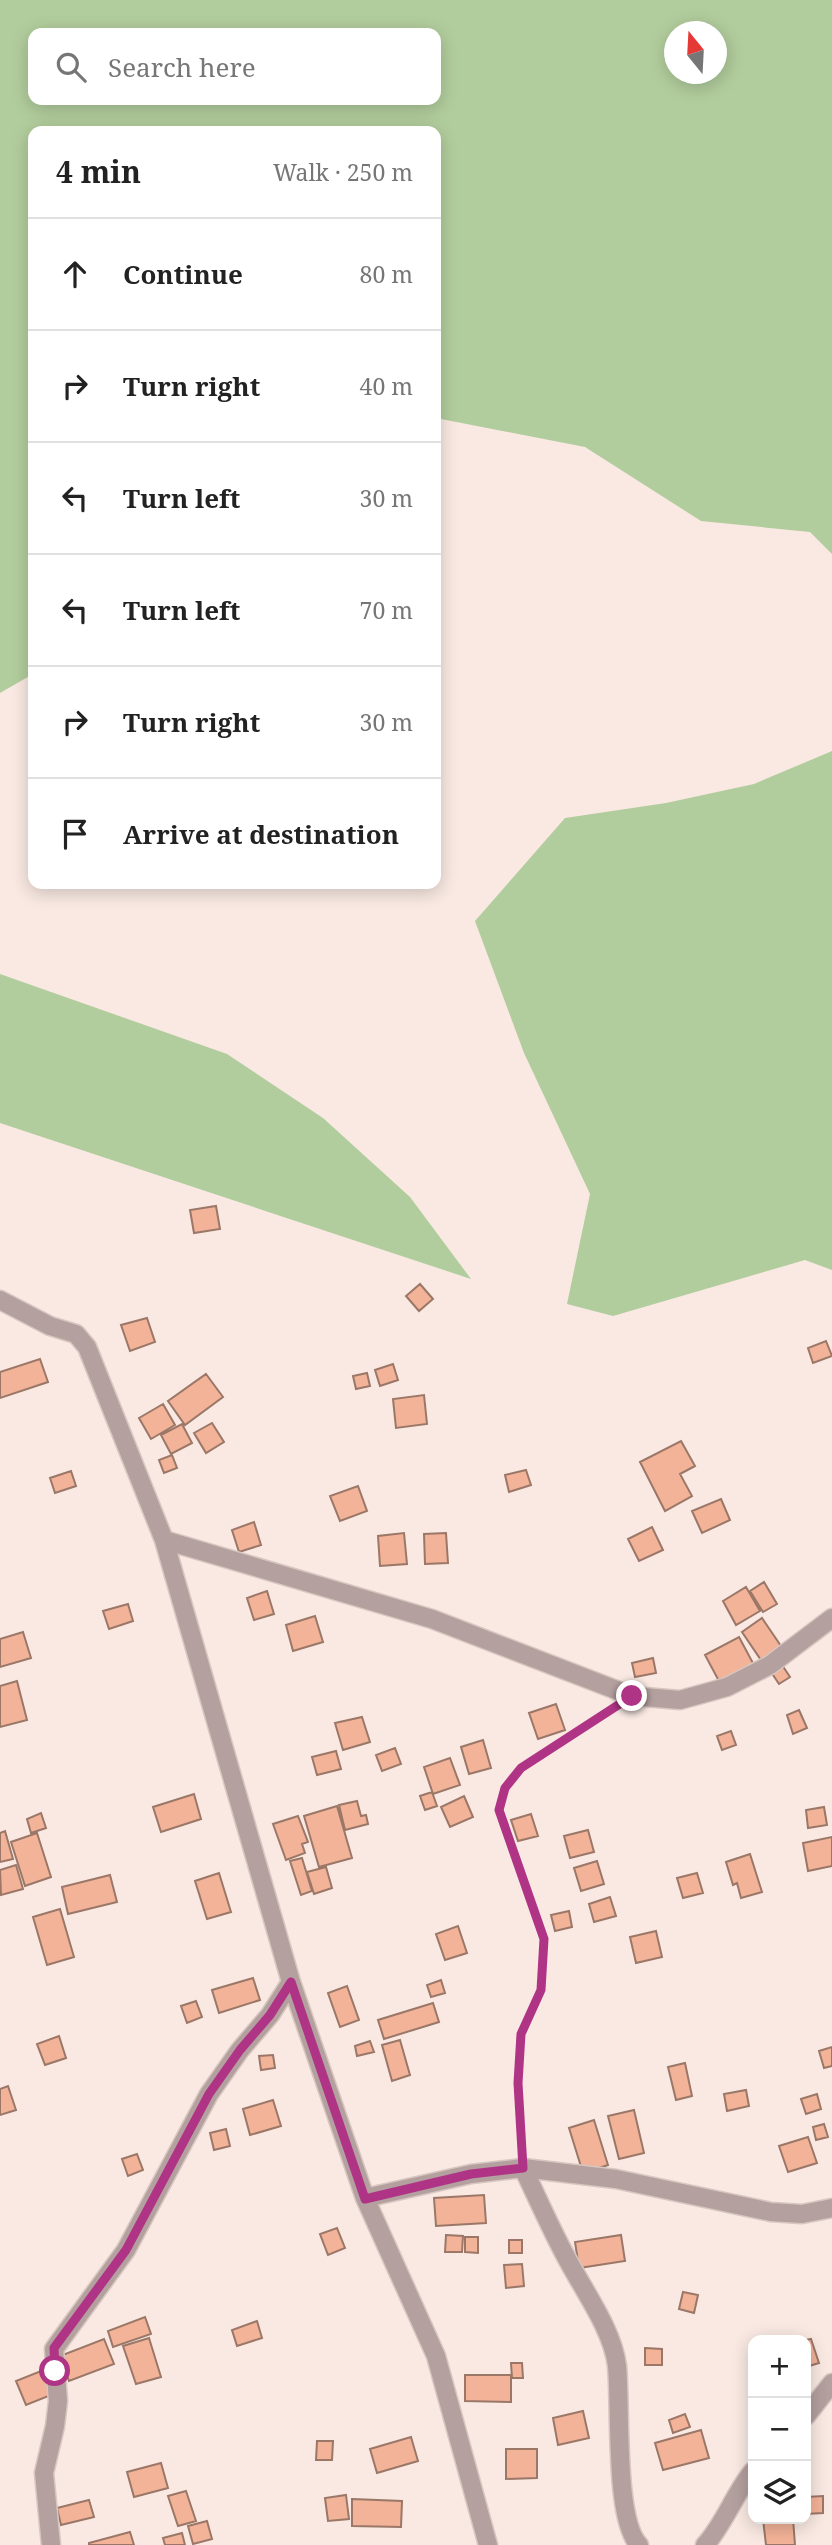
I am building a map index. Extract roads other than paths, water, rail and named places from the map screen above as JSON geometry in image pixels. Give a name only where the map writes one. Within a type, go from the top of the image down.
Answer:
[{"type":"street","points":[[0,1300],[50,1326],[76,1334],[87,1347],[164,1540],[291,1982],[365,2199],[436,2356],[488,2545]]},
{"type":"street","points":[[164,1540],[432,1619],[632,1696],[680,1700],[727,1687],[770,1665],[832,1618]]},
{"type":"street","points":[[51,2545],[44,2473],[58,2401],[54,2348],[126,2250],[209,2094],[240,2050],[270,2015],[291,1982]]},
{"type":"street","points":[[365,2199],[471,2174],[523,2168],[617,2179],[771,2212],[802,2214],[832,2208]]},
{"type":"street","points":[[523,2168],[606,2331],[617,2365],[618,2440],[625,2508],[634,2540],[639,2545]]},
{"type":"street","points":[[811,2410],[832,2383]]},
{"type":"street","points":[[705,2545],[716,2533],[748,2477]]}]
